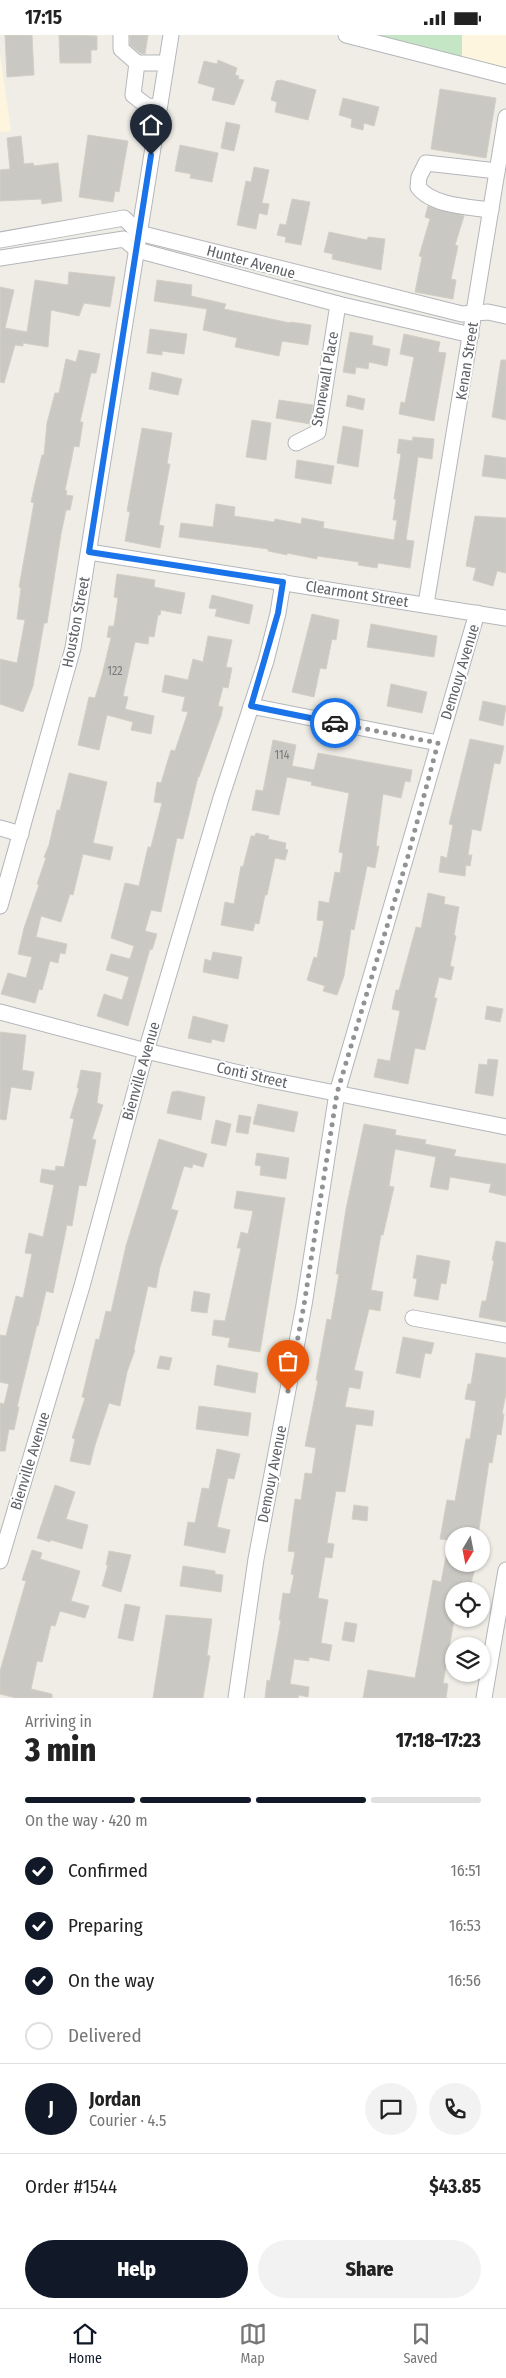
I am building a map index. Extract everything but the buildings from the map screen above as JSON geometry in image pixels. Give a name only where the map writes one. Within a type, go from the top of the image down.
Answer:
[{"type":"street","points":[[121,35],[121,49],[136,63],[166,63]]},
{"type":"street","name":"Houston Street","points":[[0,906],[73,648],[171,35]]},
{"type":"street","points":[[346,35],[506,77]]},
{"type":"street","points":[[136,63],[134,95],[147,106],[159,107]]},
{"type":"street","name":"Kenan Street","points":[[426,605],[506,117]]},
{"type":"street","points":[[491,210],[459,205],[423,194],[418,187],[419,177],[426,163],[497,171]]},
{"type":"street","name":"Hunter Avenue","points":[[0,240],[124,218],[139,233],[462,314],[488,312],[506,316]]},
{"type":"street","name":"Hunter Avenue","points":[[0,258],[124,239],[137,250],[338,303],[471,335]]},
{"type":"street","name":"Stonewall Place","points":[[296,443],[318,432],[338,303]]},
{"type":"street","name":"Clearmont Street","points":[[89,552],[506,618]]},
{"type":"street","name":"Bienville Avenue","points":[[0,1561],[82,1286],[146,1051],[278,613],[283,582]]},
{"type":"street","name":"Demouy Avenue","points":[[236,1698],[256,1559],[304,1305],[337,1093],[408,856],[438,743],[477,613]]},
{"type":"street","points":[[251,706],[438,743]]},
{"type":"street","points":[[0,828],[21,834]]},
{"type":"street","name":"Conti Street","points":[[0,1011],[146,1051],[265,1079],[506,1127]]},
{"type":"street","points":[[413,1318],[506,1335]]},
{"type":"street","points":[[484,1698],[506,1570]]},
{"type":"shaded area","points":[[461,35],[506,35],[506,75],[462,65]]},
{"type":"shaded area","points":[[0,53],[11,131],[0,132]]},
{"type":"green space","points":[[346,35],[462,35],[462,65]]},
{"type":"way so far","points":[[288,1391],[304,1305],[337,1093],[408,856],[438,743],[335,723]]},
{"type":"route","points":[[151,155],[89,552],[283,582],[278,613],[266,661],[251,706],[335,723]]}]
